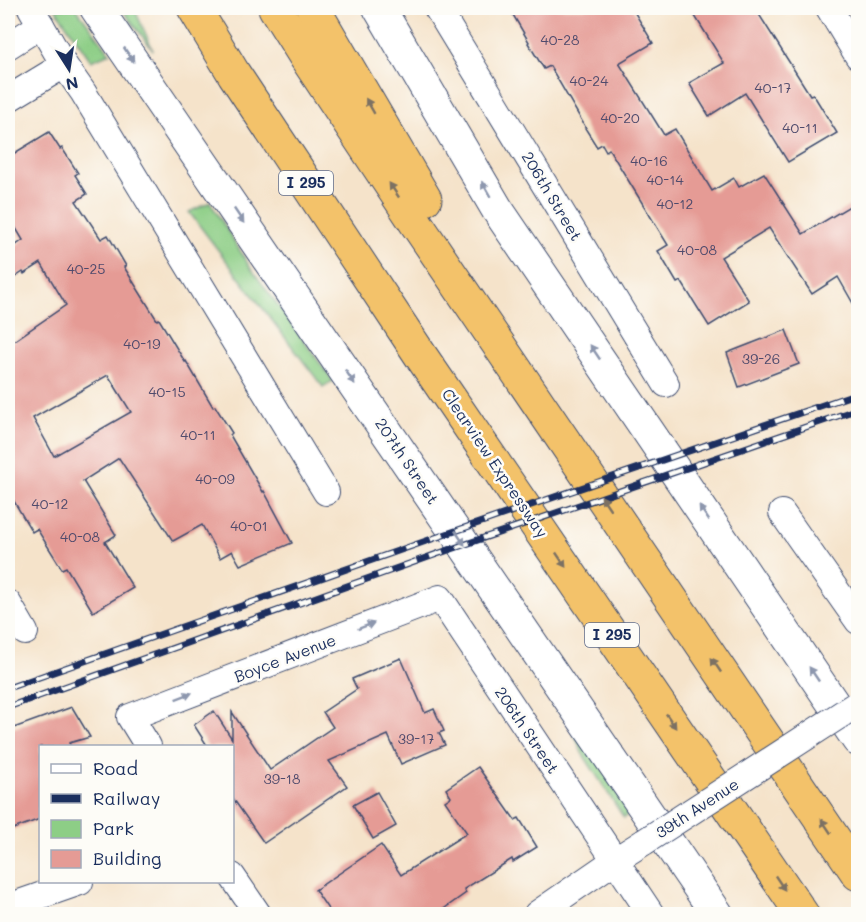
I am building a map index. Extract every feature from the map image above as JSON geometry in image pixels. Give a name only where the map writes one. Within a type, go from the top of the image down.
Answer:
[{"type":"highway","points":[[170,8],[421,356]]},
{"type":"highway","name":"Clearview Expressway","points":[[194,8],[234,74],[421,356],[802,915]]},
{"type":"highway","points":[[274,8],[418,226],[858,874]]},
{"type":"highway","points":[[313,8],[580,465]]},
{"type":"street","name":"207th Street","points":[[96,8],[717,915]]},
{"type":"street","points":[[380,8],[497,208],[858,740]]},
{"type":"street","name":"206th Street","points":[[437,8],[666,384]]},
{"type":"street","points":[[829,8],[858,57]]},
{"type":"street","points":[[8,46],[36,16],[326,492]]},
{"type":"street","points":[[8,99],[64,65]]},
{"type":"street","points":[[782,513],[858,621]]},
{"type":"street","name":"206th Street","points":[[440,598],[651,915]]},
{"type":"street","name":"Boyce Avenue","points":[[147,745],[130,717],[440,598]]},
{"type":"street","points":[[8,603],[25,632]]},
{"type":"street","name":"39th Avenue","points":[[537,915],[614,861],[856,705]]},
{"type":"street","points":[[234,879],[258,915]]},
{"type":"street","points":[[8,907],[77,883]]},
{"type":"green space","points":[[55,8],[76,8],[110,53],[91,61]]},
{"type":"green space","points":[[121,8],[134,8],[153,50]]},
{"type":"green space","points":[[210,202],[250,267],[333,381],[323,387],[189,212]]},
{"type":"green space","points":[[575,736],[588,742],[629,813],[624,818],[582,753]]},
{"type":"building","points":[[509,8],[632,8],[653,43],[619,63],[664,135],[675,129],[712,191],[734,178],[739,187],[764,173],[803,234],[858,201],[858,312],[838,277],[812,294],[769,228],[721,257],[749,301],[709,326],[681,281],[677,283],[658,251],[668,245],[609,149],[606,151],[602,144],[597,147],[550,66],[544,69]]},
{"type":"building","points":[[690,8],[755,8],[837,133],[788,162],[745,93],[709,116],[689,83],[724,63]]},
{"type":"building","points":[[49,132],[60,149],[62,148],[78,173],[75,175],[87,194],[76,201],[101,239],[108,235],[126,266],[124,267],[157,320],[159,319],[213,407],[215,406],[232,433],[230,435],[292,543],[240,565],[232,551],[220,558],[202,525],[173,541],[119,458],[83,481],[116,535],[105,542],[133,588],[93,612],[66,567],[62,569],[37,529],[32,532],[8,491],[8,345],[66,305],[41,263],[8,282],[8,251],[23,240],[8,215],[8,157]],"holes":[[[108,375],[131,412],[54,456],[33,418]]]},
{"type":"building","points":[[786,330],[799,364],[739,387],[727,353]]},
{"type":"building","points":[[401,658],[425,713],[434,709],[444,731],[439,733],[445,745],[401,764],[388,735],[329,761],[347,786],[264,843],[234,800],[234,745],[207,745],[194,725],[214,711],[232,739],[232,712],[270,770],[333,727],[323,712],[357,689],[352,679]]},
{"type":"building","points":[[72,707],[90,737],[69,743],[70,745],[39,745],[39,819],[8,831],[8,730]]},
{"type":"building","points":[[478,767],[515,820],[519,818],[537,847],[513,862],[512,859],[464,889],[466,893],[435,915],[332,915],[315,890],[381,845],[401,875],[467,833],[445,801],[451,797],[446,789]]},
{"type":"building","points":[[377,792],[396,826],[373,839],[353,805]]},
{"type":"railway","points":[[8,688],[858,393]]},
{"type":"railway","points":[[8,707],[437,554],[858,409]]}]
